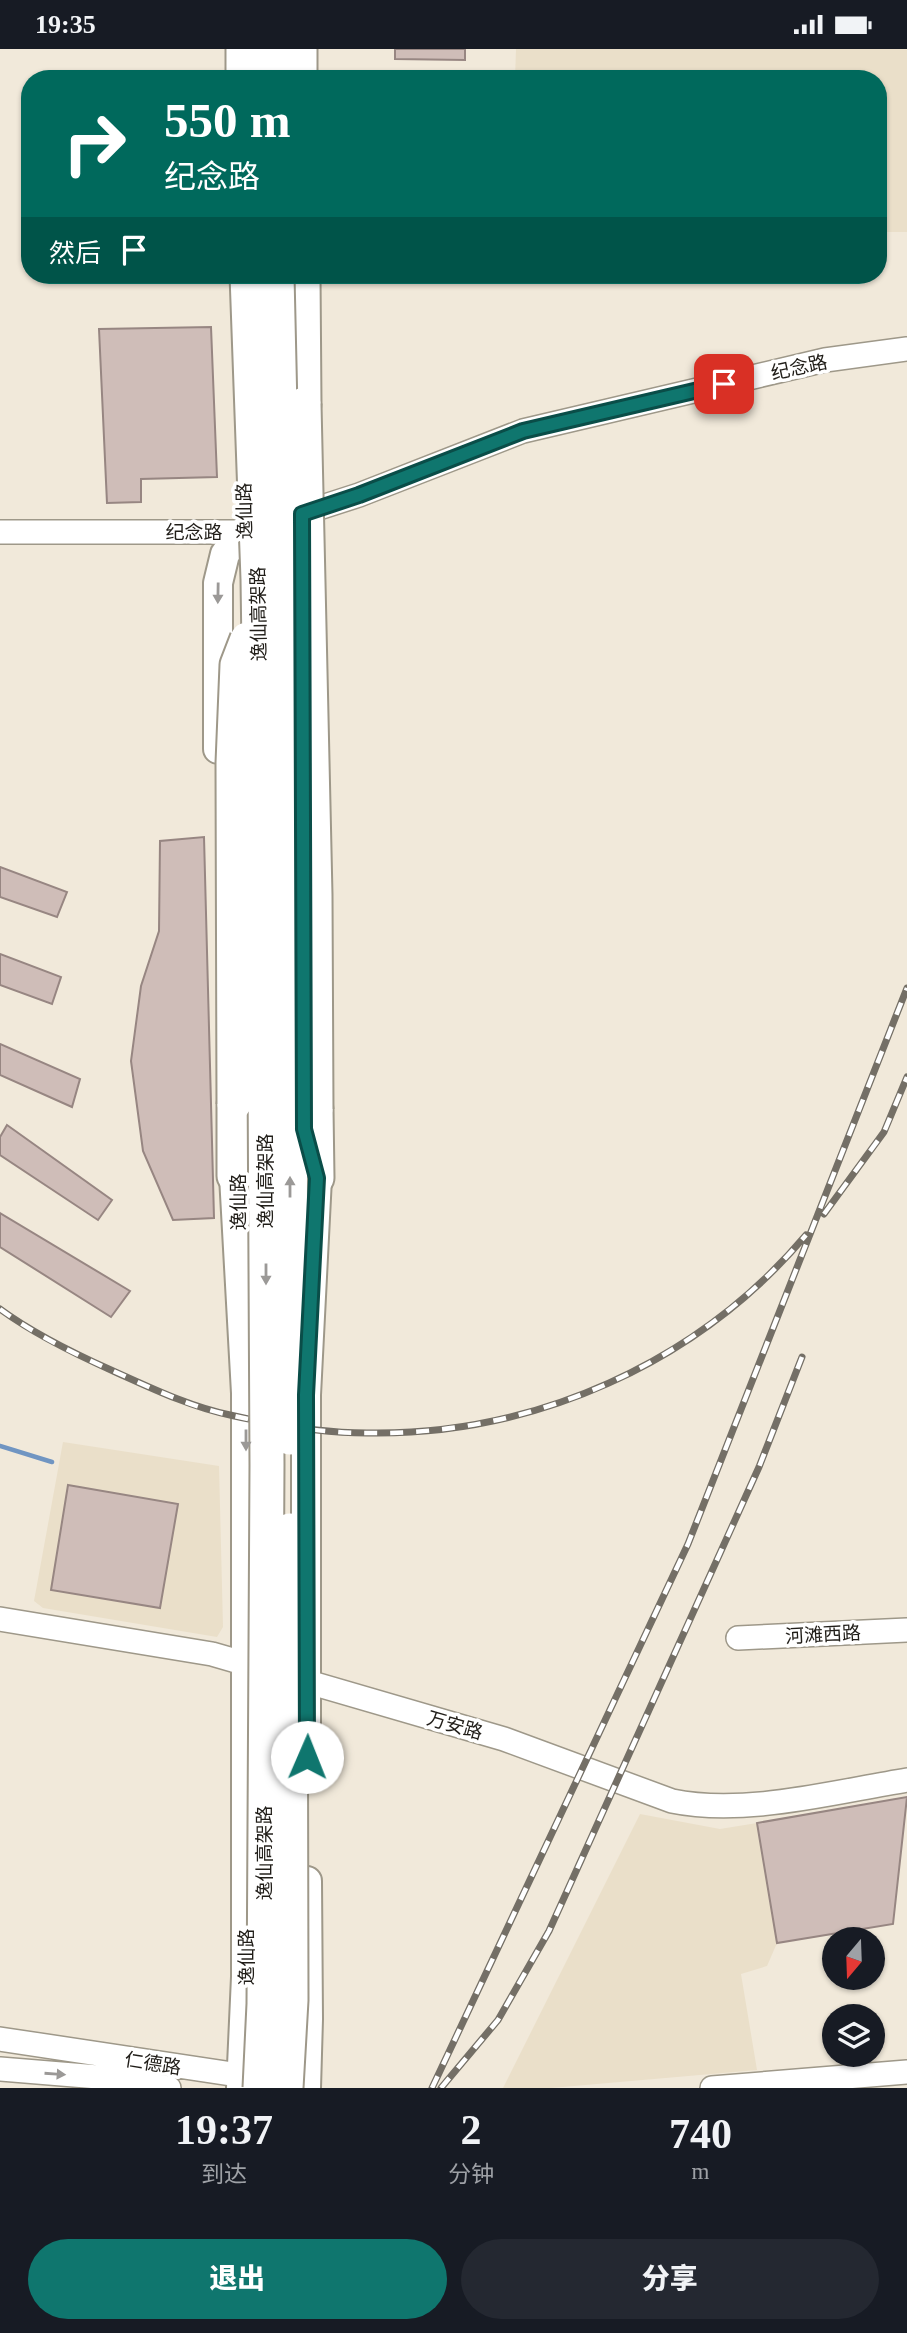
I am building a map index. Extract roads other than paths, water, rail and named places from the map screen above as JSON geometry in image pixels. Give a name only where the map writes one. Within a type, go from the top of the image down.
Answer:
[{"type":"highway","points":[[240,49],[241,70]]},
{"type":"highway","points":[[275,49],[275,70]]},
{"type":"highway","points":[[300,49],[300,70]]},
{"type":"highway","name":"逸仙高架路","points":[[245,284],[259,611],[267,1465],[264,2015],[247,2084]]},
{"type":"highway","name":"逸仙高架路","points":[[278,284],[293,527],[291,2011],[299,2087]]},
{"type":"highway","points":[[300,284],[305,331],[317,1178]]},
{"type":"highway","points":[[293,527],[304,404]]},
{"type":"highway","points":[[234,1176],[233,763],[237,665],[259,611]]},
{"type":"main road","points":[[292,49],[292,70]]},
{"type":"main road","name":"逸仙路","points":[[245,284],[243,532],[225,554],[218,583],[220,1134],[234,1176],[246,1393],[247,2084]]},
{"type":"main road","points":[[299,284],[293,527],[322,543],[327,746],[328,1131],[317,1178],[306,1395],[308,2019],[299,2087]]},
{"type":"main road","points":[[246,1393],[255,1407],[278,1415],[298,1408],[306,1395]]},
{"type":"street","name":"纪念路","points":[[0,532],[243,532],[293,527],[359,495],[523,431],[825,360],[907,349]]},
{"type":"street","name":"万安路","points":[[0,1619],[212,1654],[246,1663],[504,1739],[672,1801],[698,1806],[782,1800],[907,1780]]},
{"type":"street","name":"河滩西路","points":[[738,1639],[907,1630]]},
{"type":"street","name":"仁德路","points":[[0,2039],[247,2084],[299,2087]]},
{"type":"street","points":[[0,2069],[110,2078],[169,2088]]},
{"type":"street","points":[[712,2088],[907,2072]]},
{"type":"waterway","points":[[0,1446],[52,1462]]},
{"type":"railway","points":[[432,2088],[688,1544],[907,988]]},
{"type":"railway","points":[[824,1214],[884,1132],[907,1077]]},
{"type":"railway","points":[[0,1309],[40,1335],[82,1357],[200,1407],[247,1419],[332,1432],[429,1431],[491,1421],[551,1405],[609,1383],[664,1355],[715,1320],[763,1280],[806,1235]]},
{"type":"railway","points":[[441,2088],[498,2020],[549,1931],[759,1467],[802,1357]]}]
